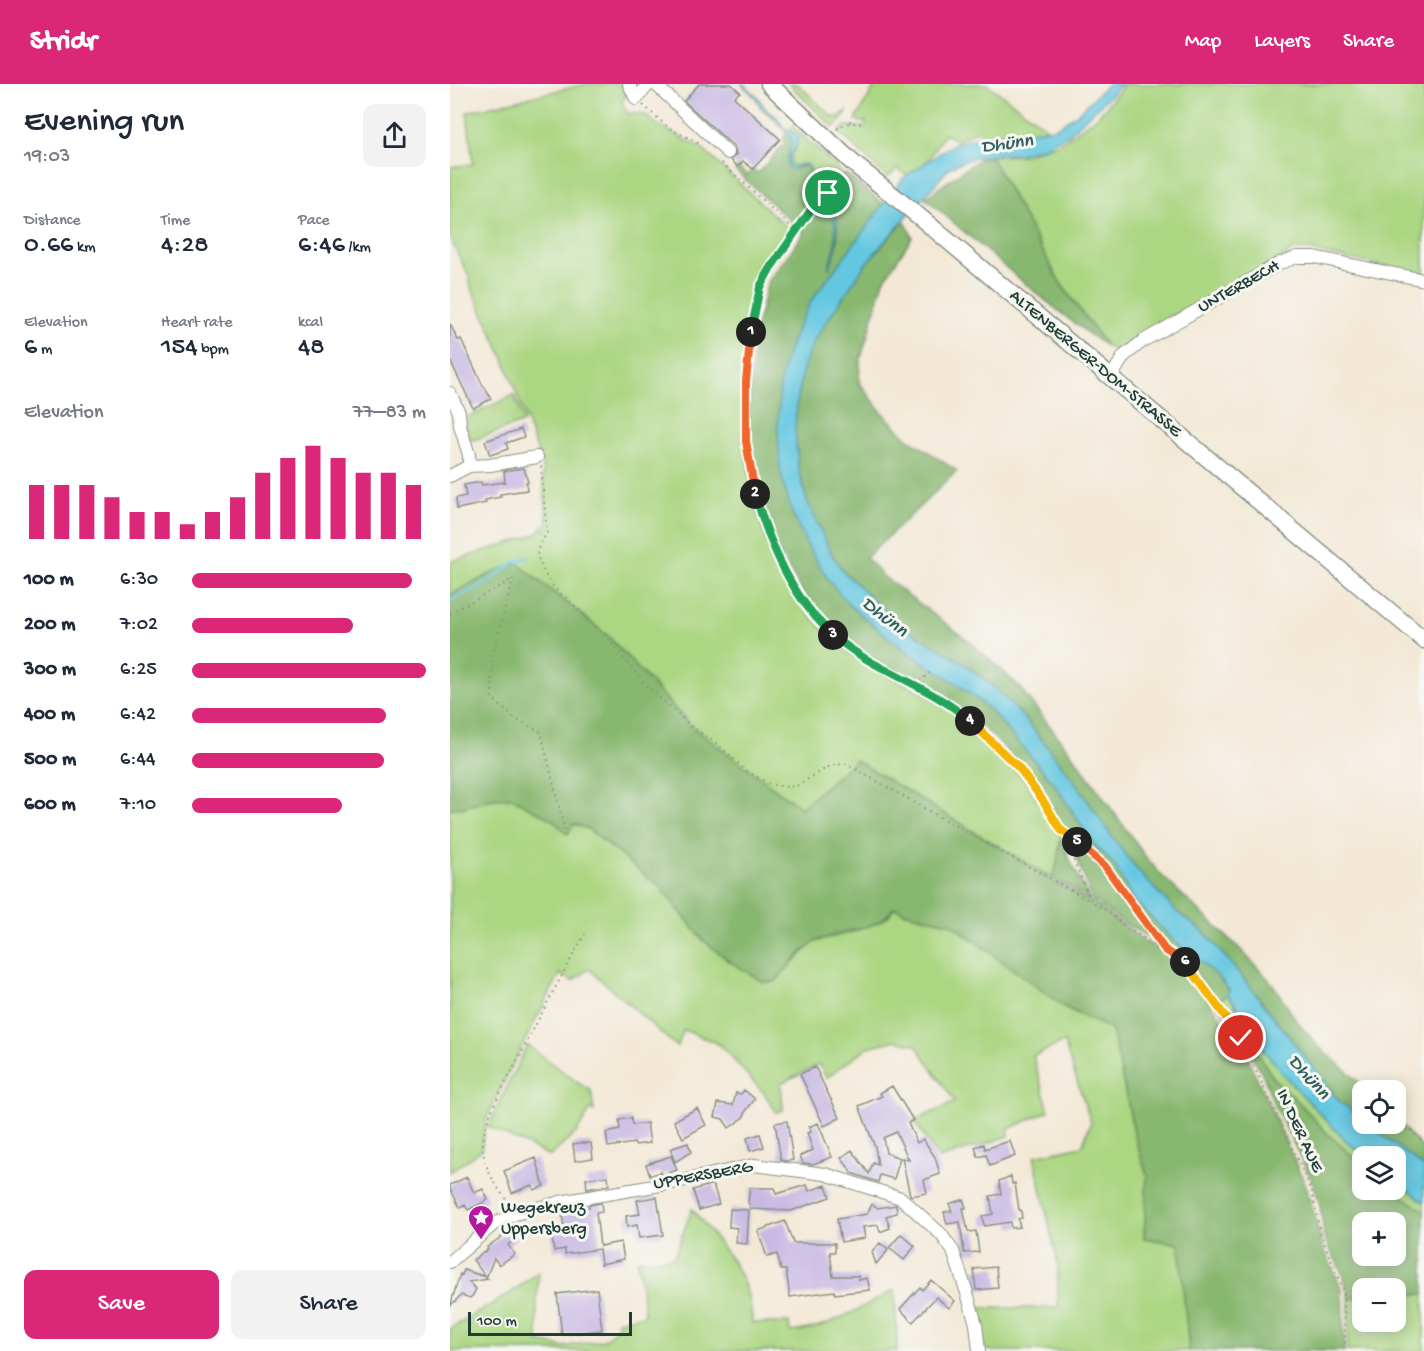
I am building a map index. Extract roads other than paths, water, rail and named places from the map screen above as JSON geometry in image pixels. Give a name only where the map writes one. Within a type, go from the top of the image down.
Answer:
[{"type":"main road","name":"ALTENBERGER-DOM-STRASSE","points":[[769,84],[882,188],[921,218],[1424,640]]},
{"type":"street","points":[[629,84],[636,99],[649,84]]},
{"type":"street","points":[[655,84],[724,157]]},
{"type":"street","name":"UNTERBECH","points":[[1111,377],[1125,356],[1143,341],[1280,263],[1291,259],[1314,256],[1424,280]]},
{"type":"street","points":[[450,393],[459,412],[460,426],[469,455],[469,466]]},
{"type":"street","points":[[450,476],[469,466],[537,457]]},
{"type":"street","name":"UPPERSBERG","points":[[450,1262],[494,1224],[515,1214],[560,1202],[672,1183],[754,1165],[841,1178],[901,1198],[941,1234],[953,1251],[976,1324],[980,1351]]},
{"type":"water","points":[[741,84],[757,96],[768,112],[776,116],[783,127],[798,136],[790,157],[790,165],[807,164],[810,168],[812,178],[824,176],[828,184],[837,229],[836,249],[829,269],[835,246],[835,228],[831,203],[823,178],[812,180],[809,169],[805,165],[791,169],[788,167],[792,140]]},
{"type":"water","name":"Dhünn","points":[[1108,84],[1122,84],[1069,134],[1042,148],[1020,154],[972,158],[950,167],[867,262],[814,340],[804,365],[795,428],[798,466],[807,501],[832,555],[842,570],[888,614],[912,632],[962,662],[998,691],[1027,721],[1077,785],[1139,872],[1178,913],[1204,932],[1245,980],[1339,1101],[1352,1111],[1352,1134],[1381,1134],[1397,1146],[1353,1146],[1344,1139],[1261,1048],[1242,1021],[1237,1006],[1227,994],[1230,991],[1218,976],[1173,940],[1133,899],[1114,865],[1092,842],[1054,783],[989,709],[956,683],[910,654],[850,606],[829,581],[807,545],[791,510],[780,471],[778,428],[780,384],[785,361],[799,324],[811,301],[903,178],[954,144],[980,137],[1055,128],[1077,114]]},
{"type":"water","points":[[1406,1153],[1424,1167],[1424,1202],[1406,1188]]},
{"type":"waterway","points":[[450,600],[485,584],[514,562],[529,557]]},
{"type":"place","name":"Wegekreuz Uppersberg","points":[[481,1241]]}]
